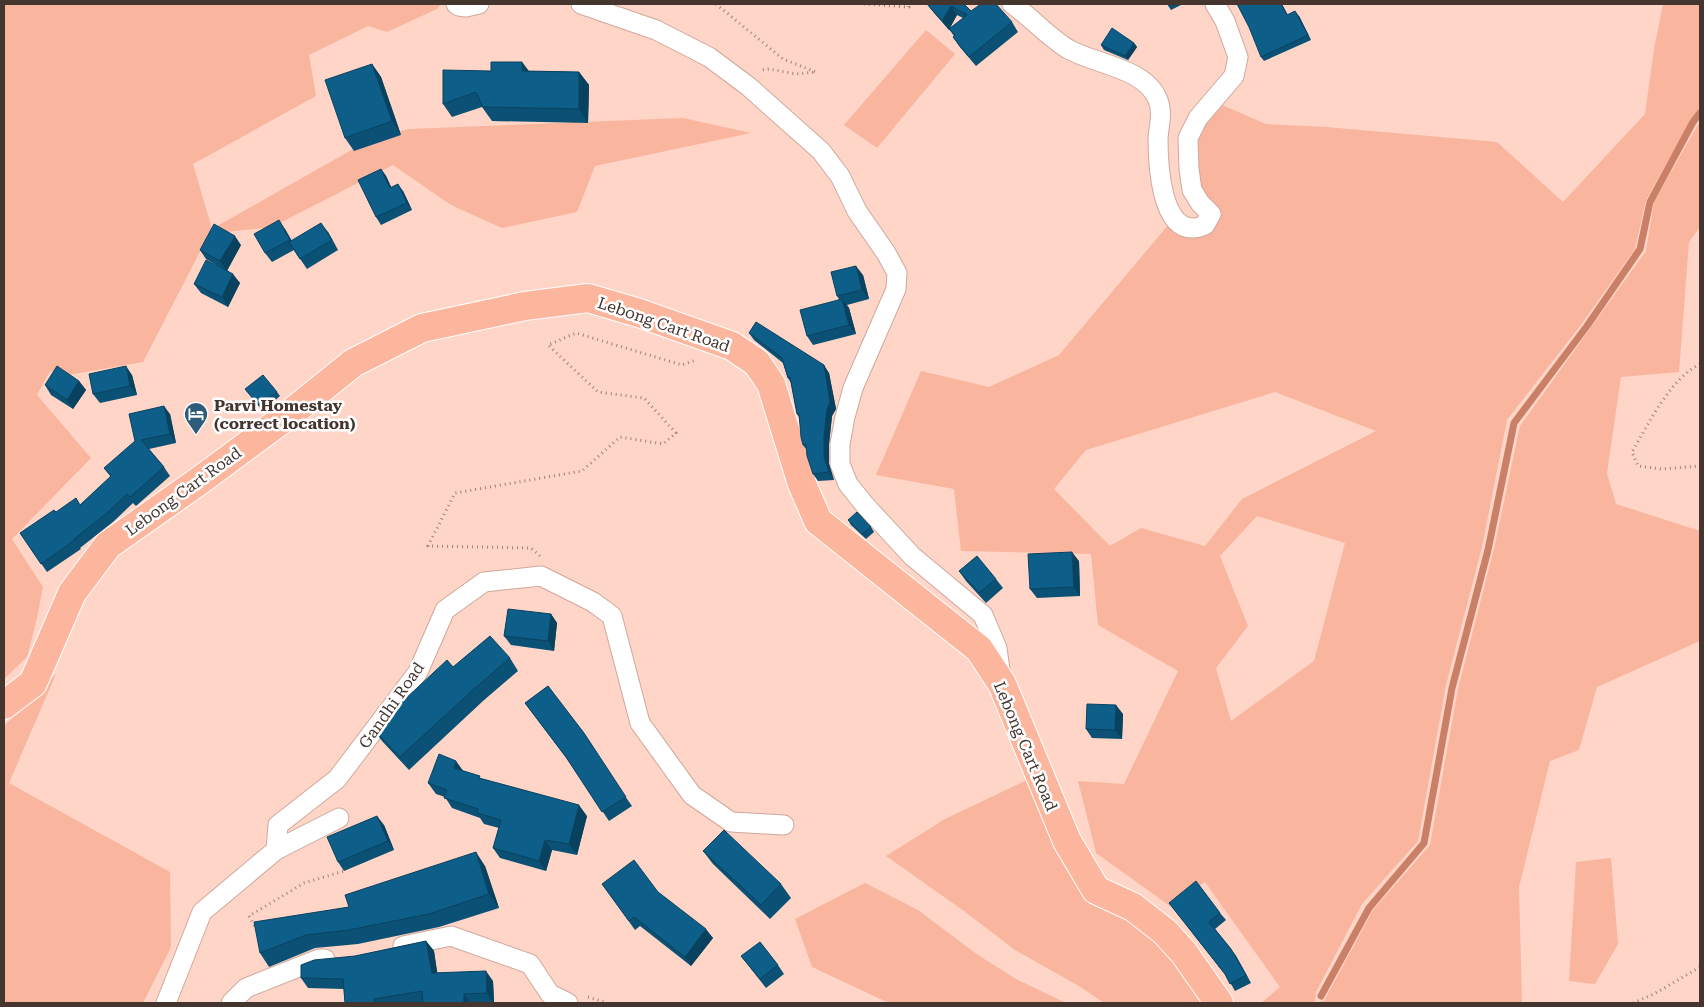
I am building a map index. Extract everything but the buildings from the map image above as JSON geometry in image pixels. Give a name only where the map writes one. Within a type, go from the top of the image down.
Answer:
[{"type":"highway","name":"Lebong Cart Road","points":[[4,705],[33,683],[72,593],[108,545],[291,413],[353,363],[422,328],[525,306],[588,298],[640,313],[732,346],[756,363],[771,384],[802,484],[818,521],[979,649],[1002,684],[1068,842],[1096,890],[1133,907],[1165,932],[1184,954],[1220,1003]]},
{"type":"street","points":[[456,4],[466,7],[479,4]]},
{"type":"street","points":[[581,4],[656,30],[709,57],[740,80],[821,151],[840,176],[857,211],[886,252],[897,273],[896,289],[851,395],[840,444],[840,464],[848,484],[912,556],[983,615],[998,648],[1002,684]]},
{"type":"street","points":[[1012,4],[1043,32],[1069,50],[1135,76],[1153,91],[1158,101],[1161,119],[1158,135],[1160,174],[1166,203],[1180,224],[1193,228],[1206,226],[1211,214],[1200,203],[1192,190],[1188,138],[1198,118],[1234,76],[1238,57],[1225,21],[1215,4]]},
{"type":"street","name":"Gandhi Road","points":[[276,850],[278,824],[337,779],[418,672],[445,610],[484,582],[541,576],[593,602],[612,616],[640,723],[692,795],[731,822],[784,824]]},
{"type":"street","points":[[166,1003],[202,912],[276,850],[339,818]]},
{"type":"street","points":[[388,950],[451,936],[530,964],[550,994],[574,999]]},
{"type":"street","points":[[231,1003],[246,988],[319,960],[344,957]]},
{"type":"path","points":[[716,4],[783,59],[816,72],[796,74],[769,69],[757,71],[740,80]]},
{"type":"path","points":[[864,4],[909,7],[909,4]]},
{"type":"path","points":[[545,560],[531,548],[428,546],[455,493],[582,471],[620,437],[663,444],[676,433],[644,398],[598,392],[548,345],[576,333],[682,365],[732,346]]},
{"type":"path","points":[[1700,364],[1688,370],[1672,388],[1632,452],[1638,466],[1662,469],[1700,466]]},
{"type":"path","points":[[261,937],[249,916],[304,883],[344,871],[351,865]]},
{"type":"path","points":[[1633,1003],[1654,994],[1700,967]]},
{"type":"path","points":[[574,999],[607,1003]]},
{"type":"shaded area","points":[[4,4],[441,4],[437,9],[387,32],[368,26],[309,55],[316,96],[193,164],[212,229],[371,139],[409,129],[683,118],[751,133],[595,166],[577,212],[502,228],[451,205],[393,165],[272,227],[226,232],[205,242],[143,362],[68,375],[50,371],[37,395],[91,458],[12,539],[43,587],[27,657],[4,679]]},
{"type":"shaded area","points":[[1663,4],[1700,4],[1700,108],[1690,121],[1646,200],[1635,249],[1583,322],[1507,420],[1482,547],[1446,685],[1418,841],[1362,904],[1316,992],[1315,1002],[1324,1001],[1373,910],[1430,845],[1458,689],[1494,549],[1520,426],[1646,251],[1654,202],[1700,121],[1700,227],[1689,242],[1679,372],[1621,377],[1607,473],[1616,504],[1700,531],[1700,641],[1597,687],[1579,750],[1550,761],[1519,887],[1522,1003],[1261,1003],[1280,987],[1205,882],[1170,906],[1096,853],[1078,781],[1124,784],[1178,671],[1098,625],[1091,554],[961,551],[954,489],[876,475],[921,371],[989,387],[1059,355],[1169,224],[1206,230],[1194,188],[1192,142],[1220,104],[1266,124],[1326,127],[1497,142],[1563,202],[1645,114],[1654,49]],"holes":[[[1275,392],[1376,431],[1242,499],[1205,546],[1141,528],[1110,546],[1054,489],[1086,450]],[[1257,516],[1345,543],[1314,661],[1231,721],[1216,668],[1248,626],[1220,556]]]},
{"type":"shaded area","points":[[926,30],[955,54],[877,148],[844,125]]},
{"type":"shaded area","points":[[56,674],[9,783],[170,872],[171,947],[143,1003],[4,1003],[4,726]]},
{"type":"shaded area","points":[[1031,778],[1092,896],[1134,916],[1213,1003],[1104,1003],[1079,986],[1015,950],[886,856],[945,819]]},
{"type":"shaded area","points":[[1611,858],[1618,944],[1595,984],[1569,981],[1576,862]]},
{"type":"shaded area","points":[[865,883],[918,910],[978,955],[1016,979],[1066,1003],[889,1003],[812,967],[795,919]]},
{"type":"waterway","points":[[1321,996],[1369,908],[1424,843],[1452,688],[1488,550],[1514,423],[1587,326],[1640,249],[1650,202],[1693,122],[1700,113]]},
{"type":"place","name":"Parvi Homestay (correct location)","points":[[196,435]]}]
